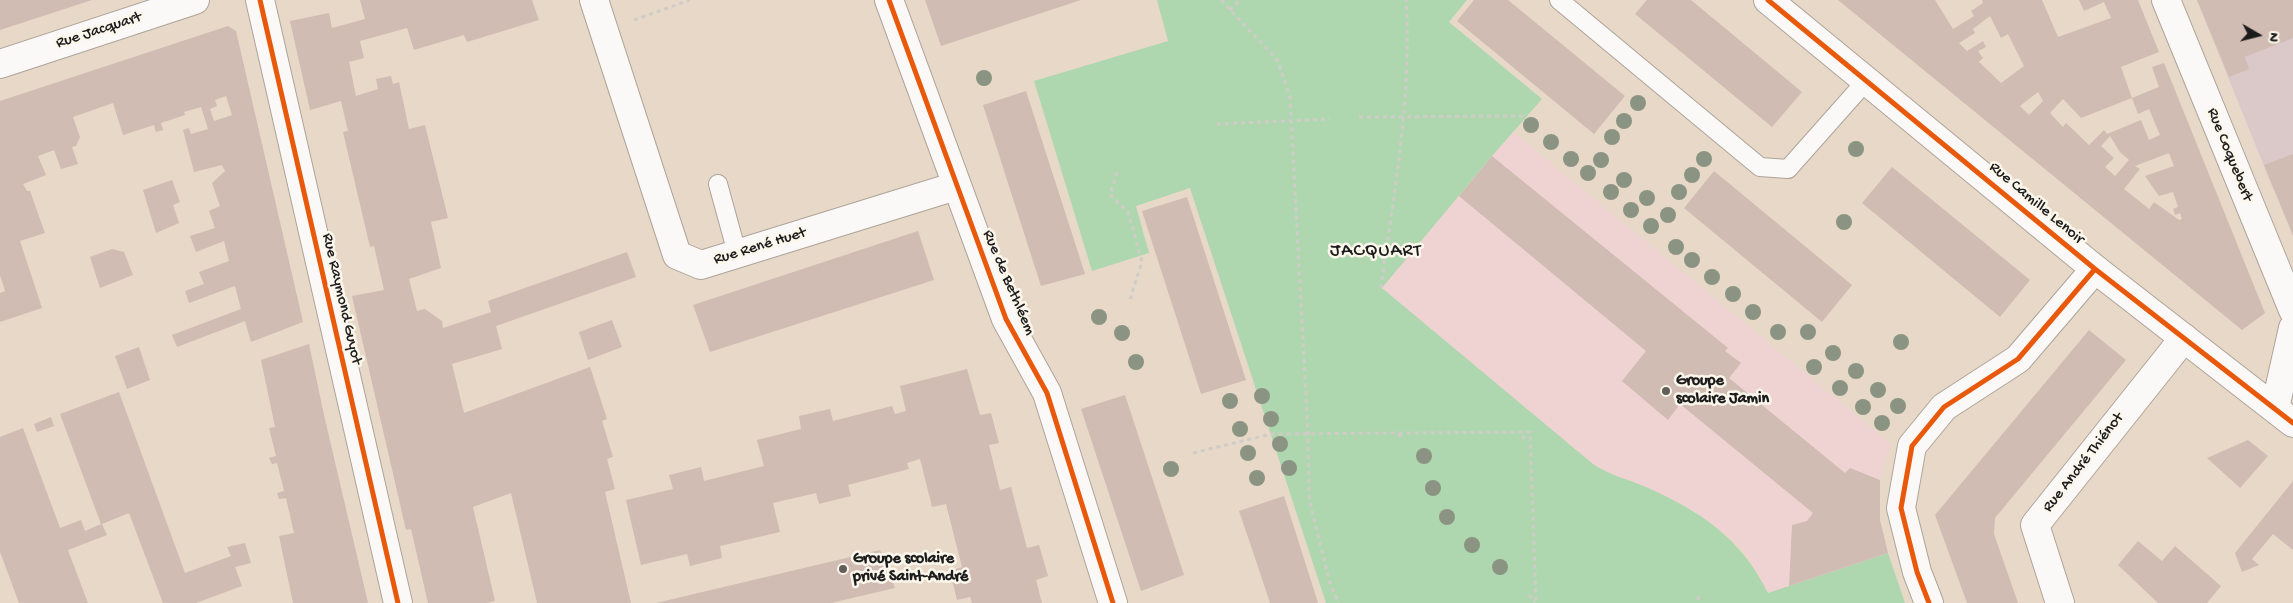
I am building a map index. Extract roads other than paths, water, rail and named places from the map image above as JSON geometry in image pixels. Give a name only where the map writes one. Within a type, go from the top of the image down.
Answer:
[{"type":"street","name":"Rue Jacquart","points":[[1,60],[195,0]]},
{"type":"street","name":"Rue Raymond Guyot","points":[[260,0],[398,603]]},
{"type":"street","name":"Rue René Huet","points":[[594,0],[678,255],[700,265],[956,186]]},
{"type":"street","name":"Rue de Bethléem","points":[[889,0],[1006,319],[1046,393],[1113,603]]},
{"type":"street","name":"Rue Camille Lenoir","points":[[1768,0],[2095,269],[2284,415]]},
{"type":"street","name":"Rue Coquebert","points":[[2166,0],[2293,310]]},
{"type":"street","points":[[1929,603],[1917,572],[1901,508],[1912,446],[1944,408],[2018,359],[2095,269]]},
{"type":"street","points":[[2284,415],[2293,328]]},
{"type":"street","name":"Rue André Thiénot","points":[[2060,603],[2035,525],[2184,338]]},
{"type":"lane","points":[[1559,0],[1760,167],[1788,169],[1867,80]]},
{"type":"lane","points":[[718,184],[737,254]]},
{"type":"place","name":"Groupe scolaire Jamin","points":[[1666,391]]},
{"type":"place","name":"Groupe scolaire privé Saint-André","points":[[843,569]]},
{"type":"district","name":"JACQUART","points":[[1376,252]]}]
